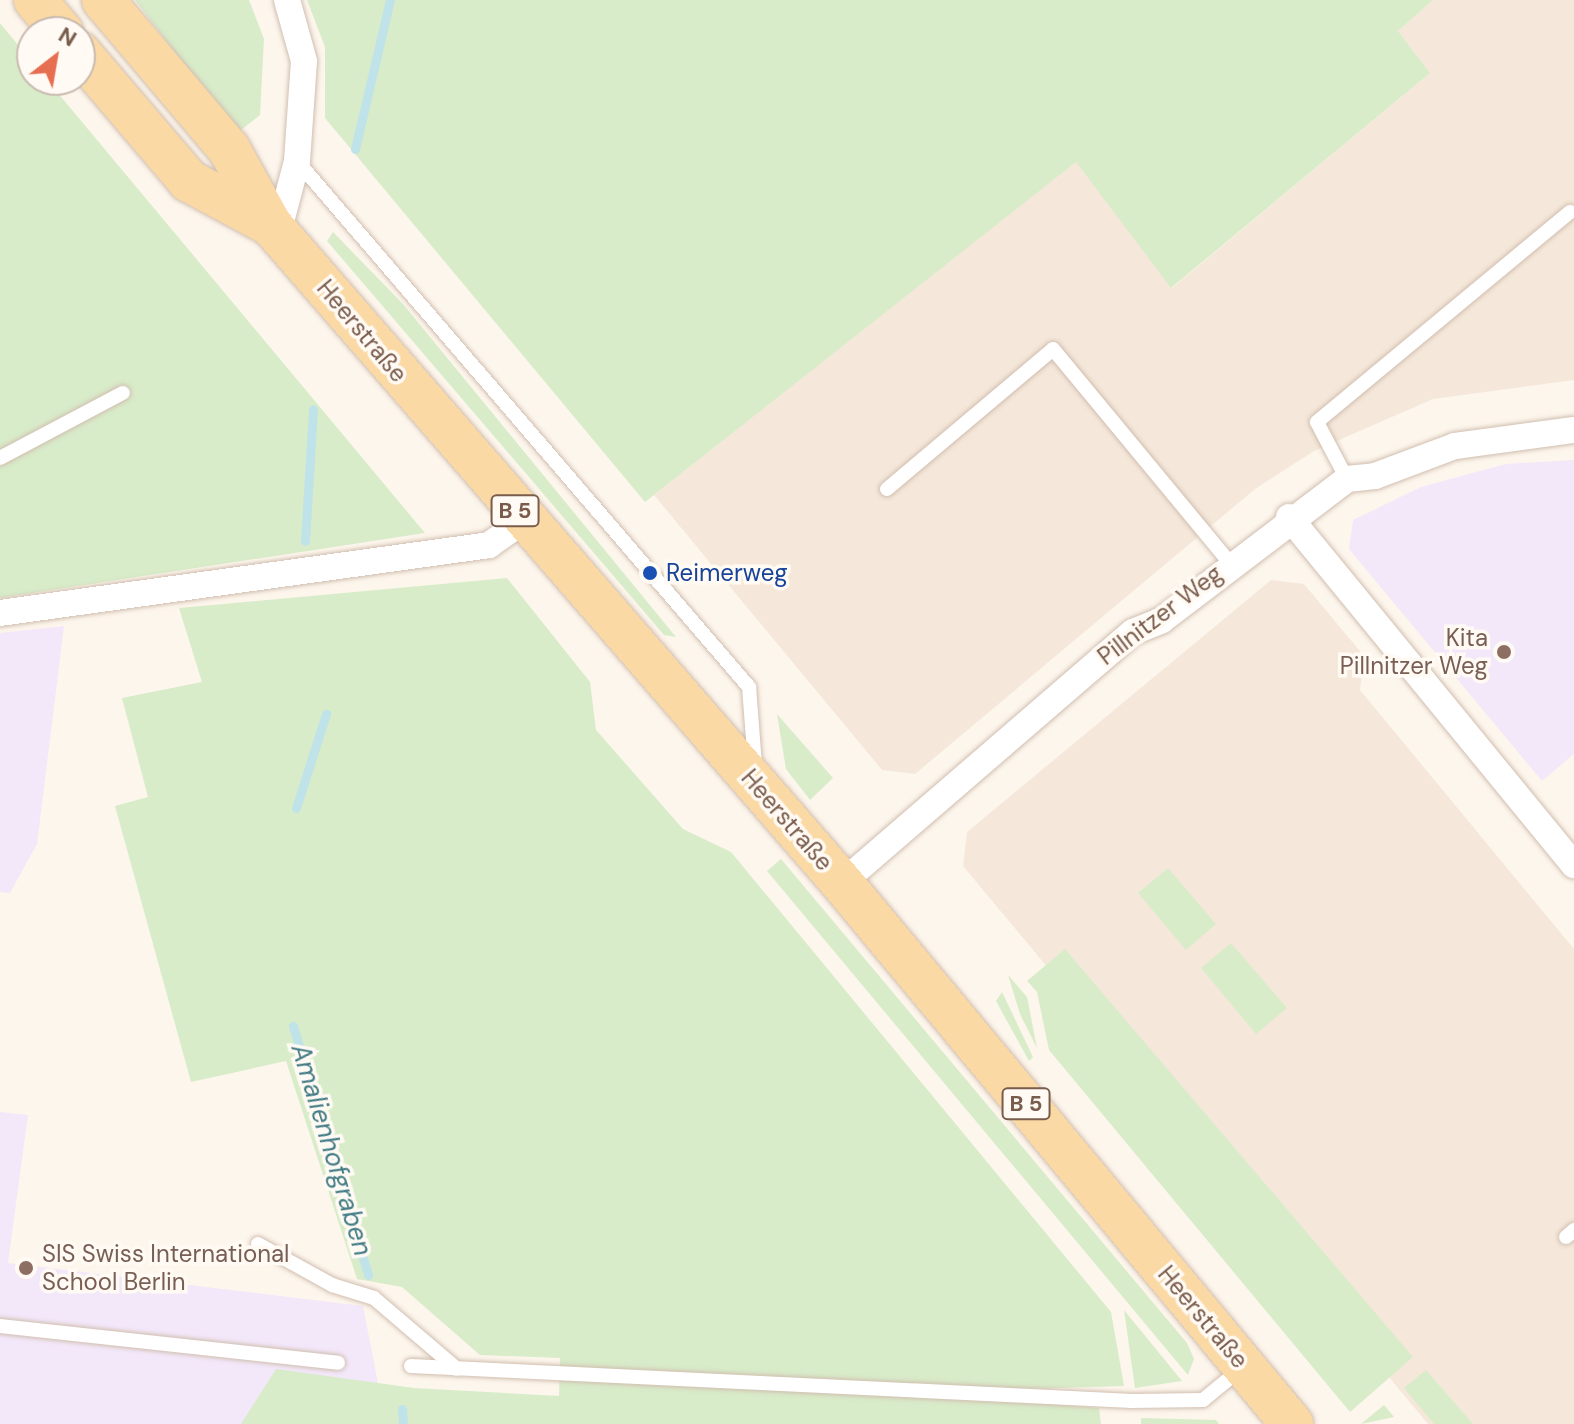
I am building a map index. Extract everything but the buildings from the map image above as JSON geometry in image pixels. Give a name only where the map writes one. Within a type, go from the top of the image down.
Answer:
[{"type":"main road","points":[[35,0],[48,16]]},
{"type":"main road","name":"Heerstraße","points":[[103,0],[122,16],[229,149],[274,229],[523,521],[842,883],[1292,1424]]},
{"type":"main road","name":"Heerstraße","points":[[96,72],[189,181],[274,229]]},
{"type":"street","points":[[274,229],[297,161],[304,61],[287,0]]},
{"type":"street","name":"Pillnitzer Weg","points":[[842,883],[1110,650],[1162,620],[1289,517],[1347,479],[1375,476],[1455,446],[1574,430]]},
{"type":"street","points":[[1289,517],[1574,865]]},
{"type":"street","points":[[0,613],[489,545],[523,521]]},
{"type":"lane","points":[[297,161],[749,687],[757,786]]},
{"type":"lane","points":[[1347,479],[1317,422],[1570,212]]},
{"type":"lane","points":[[887,489],[1053,349],[1230,563]]},
{"type":"lane","points":[[0,458],[123,393]]},
{"type":"lane","points":[[258,1244],[332,1285],[374,1298],[457,1369]]},
{"type":"lane","points":[[0,1326],[338,1363]]},
{"type":"lane","points":[[411,1366],[1132,1401],[1203,1400],[1244,1367]]},
{"type":"shaded area","points":[[1433,0],[1574,0],[1574,380],[1433,399],[1314,451],[1255,489],[915,774],[882,770],[654,495],[1076,161],[1172,288],[1430,73],[1398,31]]},
{"type":"shaded area","name":"Kita Pillnitzer Weg","points":[[1574,460],[1574,754],[1542,781],[1349,549],[1353,520],[1421,487],[1506,464]]},
{"type":"shaded area","points":[[1271,580],[1304,584],[1364,656],[1360,690],[1574,949],[1574,1424],[1428,1424],[963,866],[967,832]]},
{"type":"shaded area","points":[[64,626],[37,844],[10,893],[0,892],[0,633]]},
{"type":"shaded area","name":"SIS Swiss International School Berlin","points":[[0,1112],[28,1115],[8,1263],[363,1306],[386,1424],[0,1424]]},
{"type":"green space","points":[[135,0],[249,0],[264,39],[260,115],[237,133]]},
{"type":"green space","points":[[307,0],[1433,0],[1398,31],[1430,73],[1171,288],[1076,162],[645,502],[325,118],[325,47]]},
{"type":"green space","points":[[0,23],[16,42],[16,96],[60,96],[425,533],[0,598]]},
{"type":"green space","points":[[333,232],[403,304],[676,637],[664,635],[327,241]]},
{"type":"green space","points":[[507,578],[590,682],[596,730],[683,829],[731,852],[1111,1312],[1124,1386],[928,1392],[1099,1408],[1101,1424],[241,1424],[276,1369],[414,1388],[559,1396],[560,1358],[480,1355],[402,1287],[357,1279],[286,1061],[191,1082],[115,806],[148,797],[122,698],[202,682],[179,608]]},
{"type":"green space","points":[[777,714],[833,778],[810,800],[786,769]]},
{"type":"green space","points":[[781,859],[1187,1343],[1194,1359],[1188,1375],[767,871]]},
{"type":"green space","points":[[1168,868],[1216,924],[1186,950],[1138,893]]},
{"type":"green space","points":[[1231,943],[1287,1008],[1256,1034],[1201,968]]},
{"type":"green space","points":[[1065,949],[1413,1357],[1350,1412],[1049,1050],[1037,992],[1027,981]]},
{"type":"green space","points":[[992,971],[1033,1057],[1029,1061],[996,1001],[1002,992]]},
{"type":"green space","points":[[1008,975],[1027,997],[1037,1048],[1020,1014]]},
{"type":"green space","points":[[1124,1310],[1182,1381],[1135,1388]]},
{"type":"green space","points":[[1426,1370],[1473,1424],[1434,1424],[1404,1388]]},
{"type":"green space","points":[[1384,1405],[1394,1417],[1361,1424]]},
{"type":"green space","points":[[1141,1418],[1216,1420],[1219,1424],[1141,1424]]},
{"type":"waterway","name":"Amalienhofgraben","points":[[355,149],[390,0]]},
{"type":"waterway","name":"Amalienhofgraben","points":[[305,541],[313,409]]},
{"type":"waterway","name":"Amalienhofgraben","points":[[296,808],[326,714]]},
{"type":"waterway","name":"Amalienhofgraben","points":[[293,1026],[368,1275]]},
{"type":"waterway","name":"Amalienhofgraben","points":[[402,1409],[403,1424]]},
{"type":"place","name":"Reimerweg","points":[[650,573]]},
{"type":"place","name":"Kita Pillnitzer Weg","points":[[1504,652]]},
{"type":"place","name":"SIS Swiss International School Berlin","points":[[26,1268]]}]
